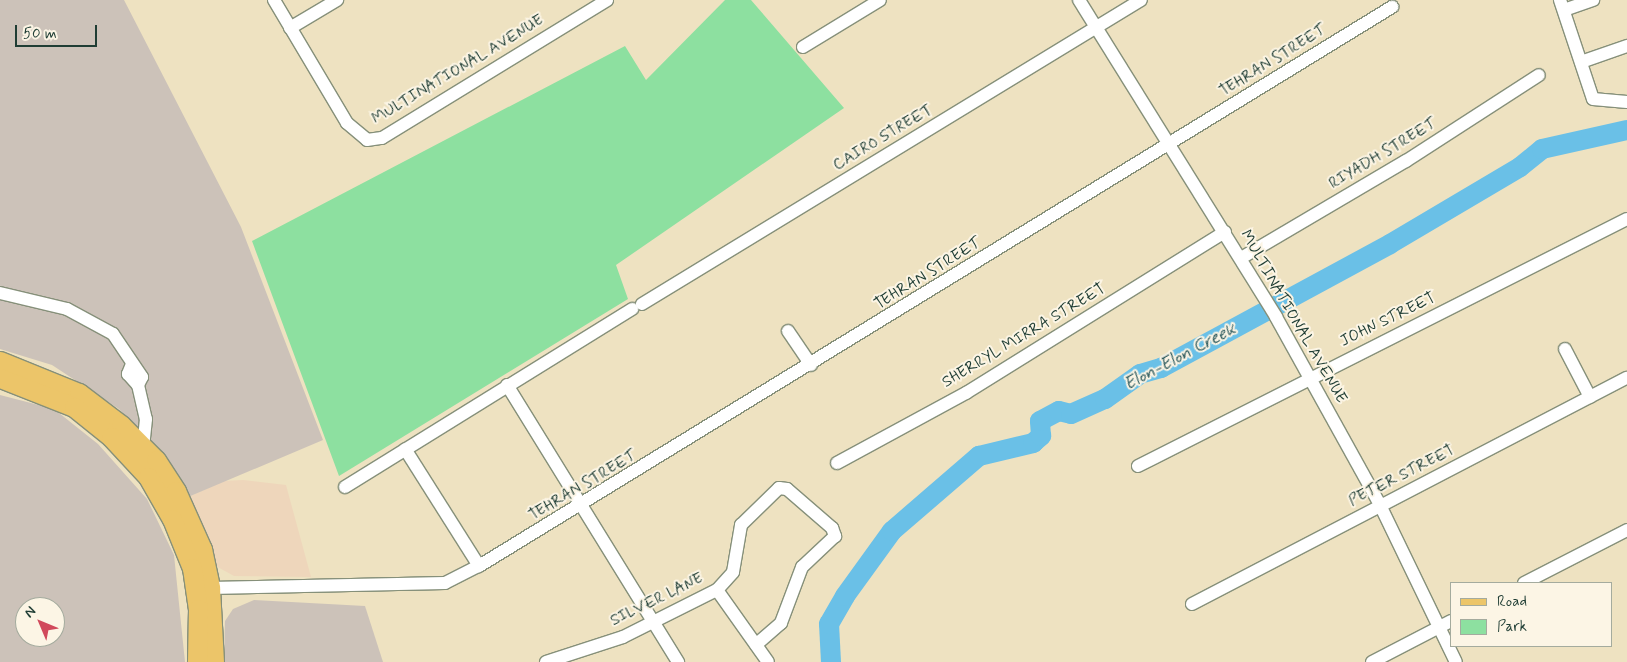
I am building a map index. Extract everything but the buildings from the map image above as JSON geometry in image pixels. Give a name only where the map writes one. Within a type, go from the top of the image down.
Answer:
[{"type":"main road","points":[[0,361],[79,393],[143,447],[166,474],[190,519],[210,588],[214,662]]},
{"type":"main road","points":[[0,378],[74,407],[111,437],[148,477],[172,519],[192,568],[198,609],[197,662]]},
{"type":"street","name":"MULTINATIONAL AVENUE","points":[[274,0],[347,123],[367,140],[382,138],[607,0]]},
{"type":"street","points":[[290,28],[337,0]]},
{"type":"street","points":[[803,47],[880,0]]},
{"type":"street","name":"MULTINATIONAL AVENUE","points":[[1079,0],[1170,143],[1276,317],[1380,505],[1456,662]]},
{"type":"street","name":"CAIRO STREET","points":[[345,487],[507,385],[1141,0]]},
{"type":"street","points":[[1593,0],[1562,5],[1594,99],[1627,102]]},
{"type":"street","name":"TEHRAN STREET","points":[[210,588],[445,584],[583,506],[1392,7]]},
{"type":"street","points":[[1581,62],[1627,46]]},
{"type":"street","name":"RIYADH STREET","points":[[1241,258],[1406,161],[1539,75]]},
{"type":"street","name":"JOHN STREET","points":[[1138,466],[1309,377],[1627,219]]},
{"type":"street","name":"SHERRYL MIRRA STREET","points":[[837,463],[966,393],[1225,232]]},
{"type":"street","points":[[0,293],[67,309],[95,322],[113,334],[132,364],[128,374],[138,385],[146,419],[143,447]]},
{"type":"street","points":[[788,331],[811,365]]},
{"type":"street","points":[[1565,349],[1590,397]]},
{"type":"street","name":"PETER STREET","points":[[1192,604],[1627,378]]},
{"type":"street","points":[[507,385],[678,662]]},
{"type":"street","points":[[405,449],[479,566]]},
{"type":"street","name":"SILVER LANE","points":[[546,662],[654,622],[717,590],[733,572],[741,525],[779,488],[794,492],[832,528],[835,536],[802,567],[781,623],[756,645]]},
{"type":"street","points":[[1526,582],[1627,530]]},
{"type":"street","points":[[717,590],[768,662]]},
{"type":"street","points":[[1372,662],[1450,622]]},
{"type":"shaded area","points":[[0,0],[124,0],[241,227],[323,440],[188,497],[162,455],[119,409],[52,365],[0,349]]},
{"type":"shaded area","points":[[0,395],[54,409],[98,444],[147,499],[174,555],[185,662],[0,662]]},
{"type":"shaded area","points":[[243,480],[286,485],[311,577],[234,576],[214,565],[188,497],[224,481]]},
{"type":"shaded area","points":[[254,600],[365,606],[383,662],[224,662],[225,621],[233,609]]},
{"type":"green space","points":[[725,0],[751,0],[844,108],[616,265],[628,299],[339,476],[252,241],[625,46],[646,80]]},
{"type":"waterway","name":"Elon-Elon Creek","points":[[831,662],[829,624],[845,596],[892,531],[979,456],[1033,443],[1041,436],[1040,421],[1059,411],[1071,414],[1105,399],[1140,374],[1161,368],[1390,244],[1520,167],[1542,149],[1627,130]]}]
